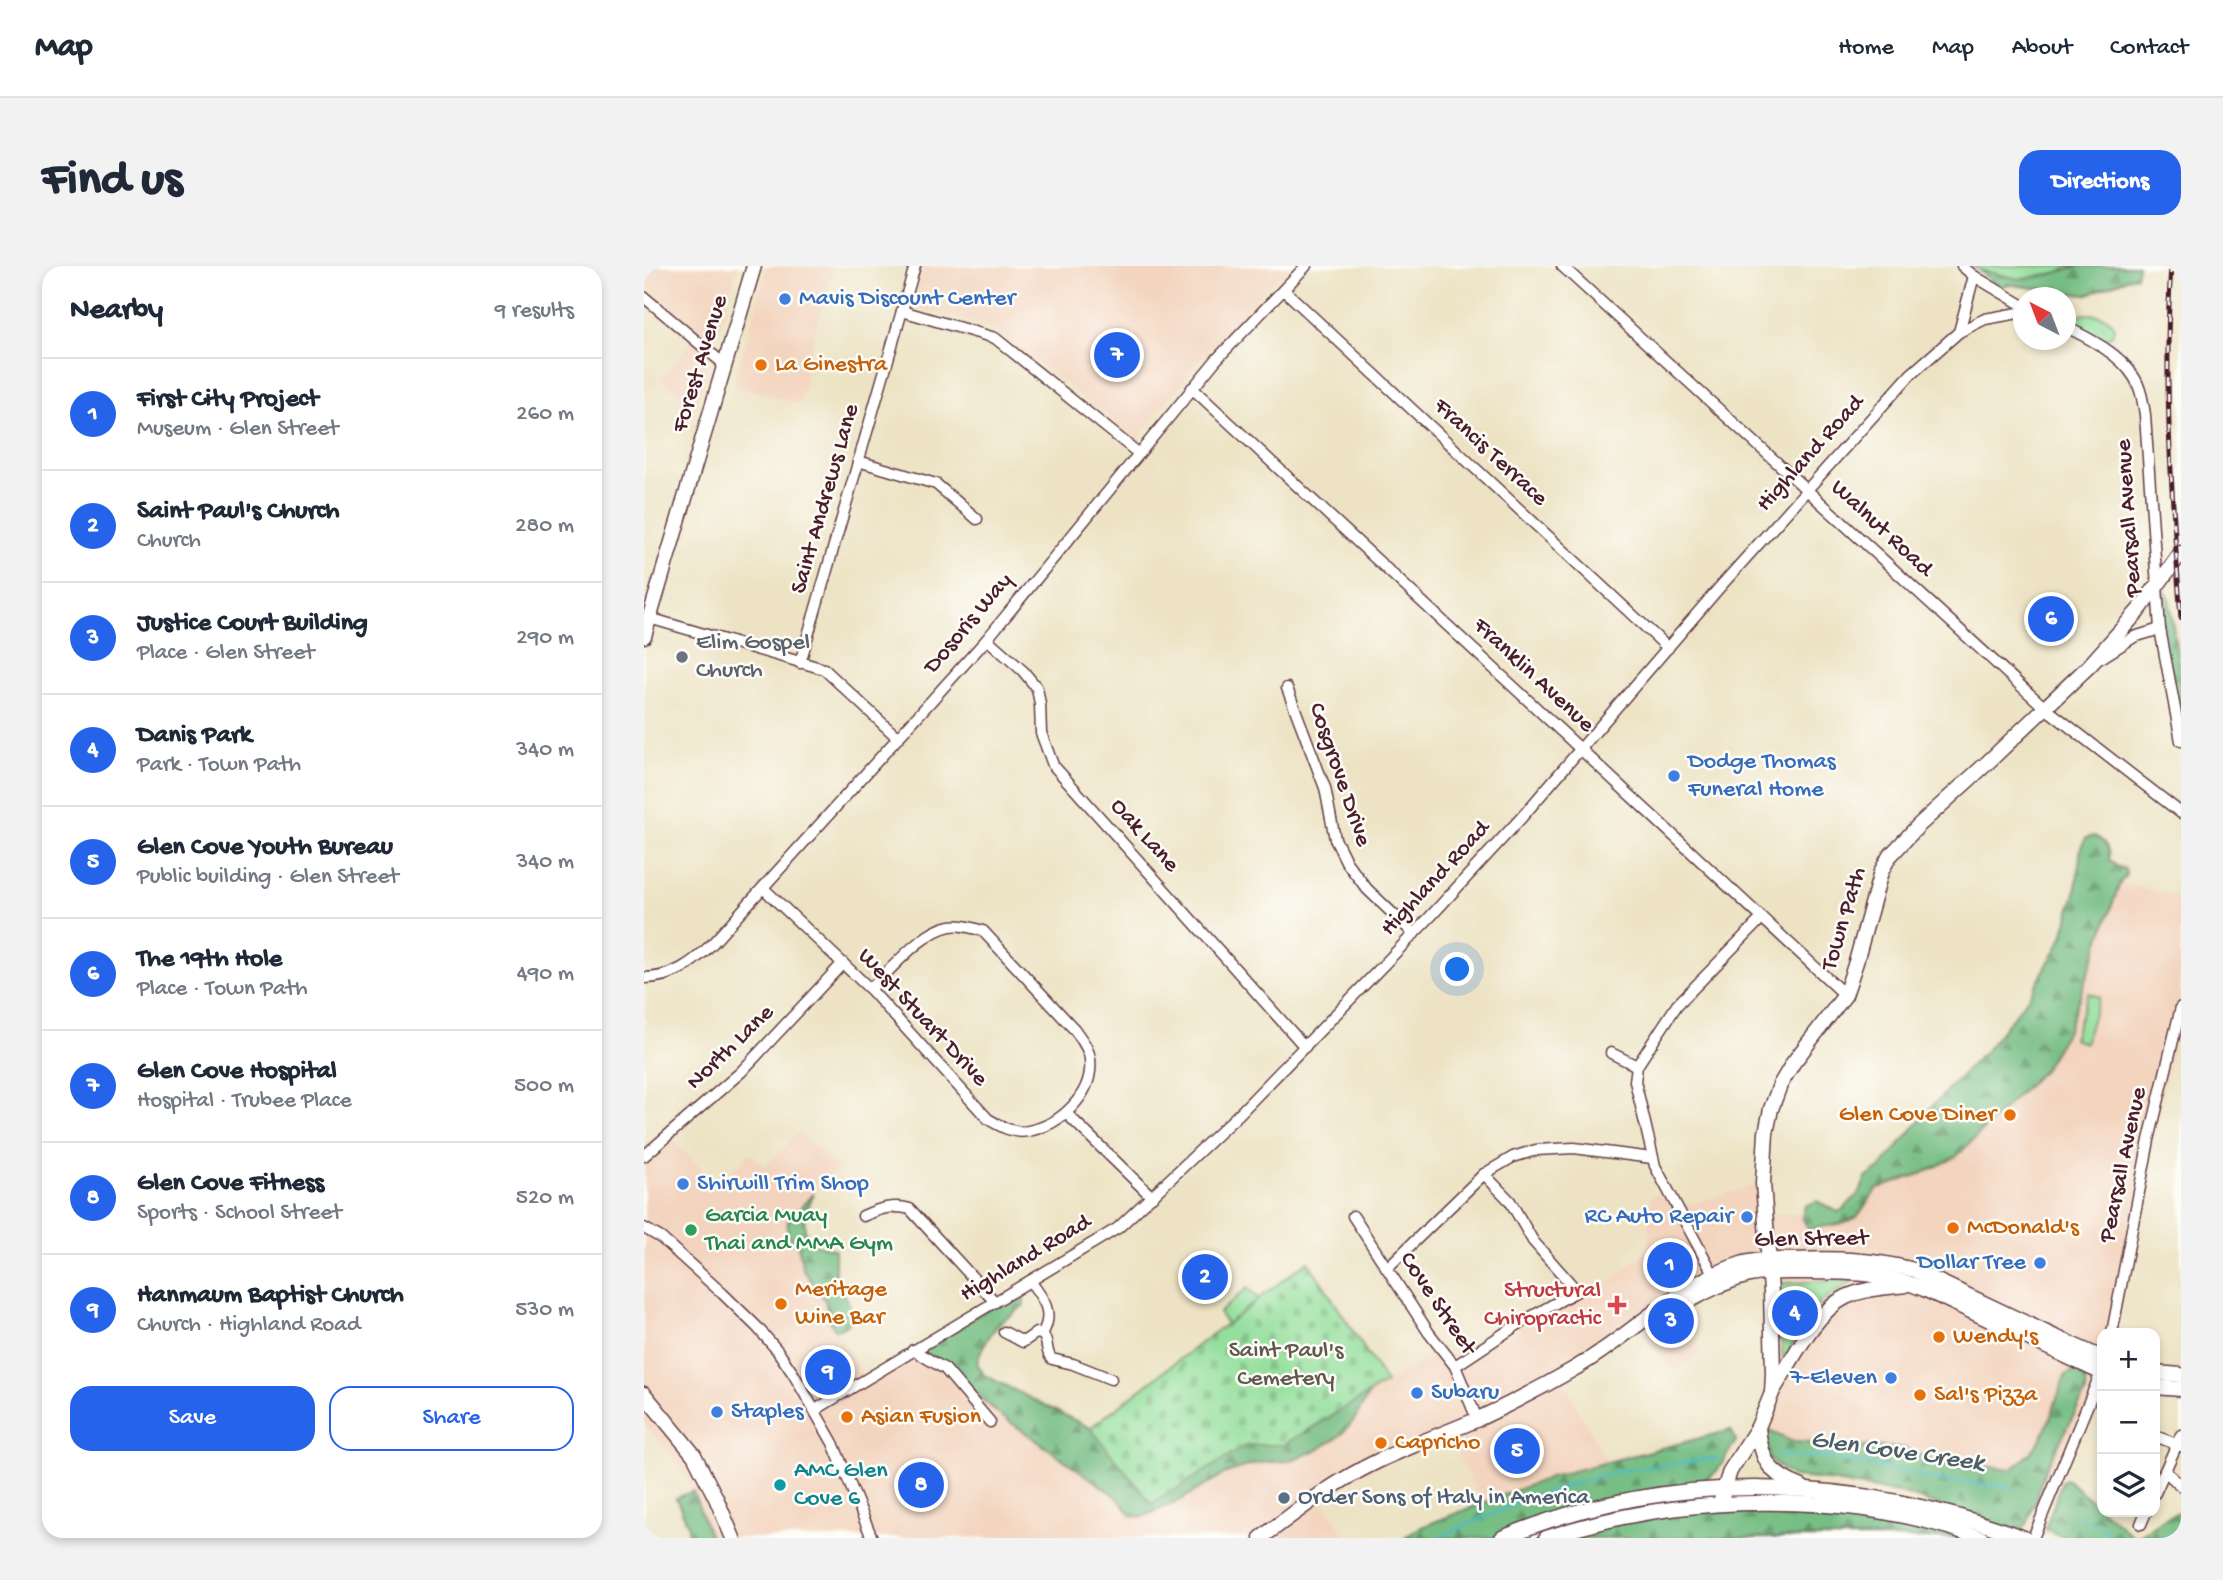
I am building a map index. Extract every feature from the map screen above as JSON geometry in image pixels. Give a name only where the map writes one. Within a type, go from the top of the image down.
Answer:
[{"type":"main road","name":"Forest Avenue","points":[[644,636],[754,266]]},
{"type":"main road","name":"Town Path","points":[[1772,1393],[1769,1266],[1763,1184],[1766,1133],[1771,1109],[1780,1085],[1793,1063],[1845,995],[1881,872],[1889,858],[1918,826],[2090,665],[2132,618],[2179,556]]},
{"type":"main road","name":"Glen Street","points":[[1261,1538],[1310,1502],[1374,1463],[1477,1419],[1575,1369],[1642,1322],[1655,1318],[1716,1280],[1748,1275],[1769,1266],[1914,1270],[1958,1298],[2097,1369]]},
{"type":"main road","name":"Glen Street","points":[[1880,1268],[1910,1283],[1958,1298],[2097,1355]]},
{"type":"main road","points":[[1859,1292],[1880,1268]]},
{"type":"main road","name":"Town Path","points":[[1720,1503],[1730,1471],[1758,1427],[1772,1393],[1818,1321],[1832,1304],[1859,1292],[1910,1283]]},
{"type":"main road","points":[[2160,1373],[2181,1375]]},
{"type":"main road","points":[[2160,1387],[2181,1389]]},
{"type":"main road","points":[[644,1394],[694,1455],[733,1538]]},
{"type":"main road","points":[[1758,1427],[1763,1457],[1775,1474],[1810,1490]]},
{"type":"main road","points":[[1502,1538],[1557,1518],[1621,1500],[1725,1487],[1810,1490],[1877,1497],[1978,1521],[2024,1538]]},
{"type":"main road","points":[[1546,1538],[1624,1517],[1720,1503],[1809,1505],[1874,1512],[1921,1521],[1981,1538]]},
{"type":"street","name":"Saint Andrews Lane","points":[[800,663],[915,266]]},
{"type":"street","name":"Walnut Road","points":[[1562,266],[2044,707],[2181,813]]},
{"type":"street","points":[[1962,266],[2013,299]]},
{"type":"street","name":"Dosoris Way","points":[[644,978],[665,975],[687,966],[713,943],[987,639],[1192,388],[1306,267]]},
{"type":"street","points":[[1959,331],[1974,276]]},
{"type":"street","name":"Francis Terrace","points":[[1284,290],[1668,648]]},
{"type":"street","points":[[644,297],[725,365]]},
{"type":"street","points":[[902,311],[995,338],[1138,453]]},
{"type":"street","name":"Highland Road","points":[[815,1410],[1115,1230],[1152,1197],[1240,1113],[1414,934],[1522,817],[1910,375],[1959,331],[1985,319],[2013,314]]},
{"type":"street","name":"Pearsall Avenue","points":[[2076,333],[2126,367],[2138,386],[2145,415],[2160,629],[2181,741]]},
{"type":"street","name":"Franklin Avenue","points":[[1192,388],[1845,995]]},
{"type":"street","points":[[859,461],[936,484],[977,519]]},
{"type":"street","points":[[2152,538],[2160,557],[2168,560],[2179,556]]},
{"type":"street","points":[[649,618],[827,671],[898,738]]},
{"type":"street","points":[[2090,665],[2134,637],[2160,629]]},
{"type":"street","name":"Oak Lane","points":[[987,639],[1023,671],[1037,688],[1041,733],[1053,765],[1305,1046]]},
{"type":"street","name":"Cosgrove Drive","points":[[1287,688],[1325,788],[1335,839],[1347,863],[1367,889],[1414,934]]},
{"type":"street","name":"West Stuart Drive","points":[[763,888],[870,989],[988,1119],[1005,1129],[1027,1131],[1067,1114]]},
{"type":"street","points":[[1716,1280],[1652,1158],[1635,1088],[1637,1066],[1677,1005],[1762,918]]},
{"type":"street","points":[[870,989],[938,929],[964,926],[983,931],[1086,1045],[1090,1059],[1089,1075],[1085,1088],[1067,1114],[1152,1197]]},
{"type":"street","name":"North Lane","points":[[644,1156],[740,1072],[843,963]]},
{"type":"street","name":"Pearsall Avenue","points":[[2113,1328],[2149,1140],[2181,1007]]},
{"type":"street","points":[[1611,1053],[1637,1066]]},
{"type":"street","points":[[1387,1268],[1484,1174],[1513,1157],[1536,1150],[1574,1148],[1652,1158]]},
{"type":"street","points":[[1455,1366],[1517,1325],[1577,1292],[1533,1241],[1515,1208],[1484,1174]]},
{"type":"street","points":[[863,1216],[890,1206],[898,1205],[910,1209],[995,1302]]},
{"type":"street","name":"Cove Street","points":[[1353,1216],[1429,1333],[1455,1366],[1477,1419]]},
{"type":"street","points":[[644,1219],[657,1230],[661,1238]]},
{"type":"street","points":[[644,1228],[661,1238],[757,1327],[794,1375],[815,1410],[858,1499],[872,1538]]},
{"type":"street","points":[[1030,1281],[1047,1309],[1047,1326],[1042,1334]]},
{"type":"street","points":[[1004,1332],[1023,1342],[1036,1333],[1042,1334],[1052,1359],[1111,1379]]},
{"type":"street","points":[[913,1350],[945,1369],[990,1422]]},
{"type":"street","points":[[2034,1538],[2097,1384]]},
{"type":"street","points":[[2160,1437],[2179,1442],[2160,1482]]},
{"type":"street","points":[[2165,1471],[2181,1486]]},
{"type":"street","points":[[2141,1524],[2144,1517]]},
{"type":"shaded area","points":[[644,266],[738,266],[695,408],[662,379],[699,332],[644,285]]},
{"type":"shaded area","points":[[767,266],[835,266],[816,326],[800,404],[734,385]]},
{"type":"shaded area","points":[[924,266],[1288,266],[1195,365],[1137,440],[994,329],[911,306]]},
{"type":"shaded area","points":[[2120,883],[2181,897],[2181,1008],[2113,1328],[2097,1328],[2097,1387],[2047,1508],[2035,1504],[2045,1470],[2086,1392],[2065,1376],[2045,1435],[2012,1469],[1936,1462],[1904,1448],[1792,1442],[1758,1427],[1770,1402],[1768,1260],[1671,1296],[1699,1352],[1675,1373],[1637,1324],[1560,1375],[1607,1462],[1550,1477],[1481,1503],[1447,1431],[1320,1496],[1347,1538],[710,1538],[698,1503],[680,1467],[644,1423],[644,1157],[668,1137],[719,1184],[750,1153],[765,1167],[799,1132],[837,1169],[791,1216],[786,1227],[787,1234],[798,1245],[803,1269],[826,1302],[827,1316],[865,1379],[913,1350],[941,1360],[996,1412],[1117,1497],[1132,1516],[1143,1517],[1182,1499],[1226,1473],[1257,1463],[1288,1461],[1354,1420],[1370,1392],[1442,1350],[1455,1366],[1577,1291],[1591,1297],[1648,1249],[1650,1197],[1668,1188],[1679,1207],[1763,1183],[1765,1215],[1802,1213],[1808,1229],[1811,1230],[1845,1223],[1857,1217],[1877,1189],[1923,1173],[2068,1029]]},
{"type":"green space","points":[[1973,266],[2138,266],[2136,275],[2086,295],[2076,294],[2076,287],[2007,284],[2000,287]]},
{"type":"green space","points":[[2079,266],[2138,266],[2136,275],[2086,295],[2076,294],[2076,287],[2007,284],[2000,287],[1979,270],[2019,279],[2048,275]]},
{"type":"green space","points":[[2090,314],[2107,318],[2114,327],[2112,336],[2102,339],[2076,326],[2076,315]]},
{"type":"green space","points":[[2164,590],[2169,597],[2181,684],[2181,741],[2161,634],[2161,594]]},
{"type":"green space","points":[[2094,836],[2104,842],[2109,859],[2116,866],[2125,869],[2126,875],[2120,883],[2068,1029],[2044,1069],[1956,1157],[1923,1173],[1877,1189],[1857,1217],[1845,1223],[1808,1229],[1802,1217],[1805,1206],[1817,1201],[1838,1212],[1844,1209],[1860,1192],[1866,1178],[1880,1168],[1935,1103],[1988,1048],[2030,995],[2063,937],[2076,889],[2081,847],[2086,838]]},
{"type":"green space","points":[[2088,993],[2099,997],[2085,1043],[2073,1039]]},
{"type":"green space","points":[[814,1193],[808,1207],[805,1229],[811,1241],[835,1250],[835,1279],[852,1309],[851,1321],[844,1327],[835,1329],[827,1316],[826,1302],[803,1269],[798,1245],[787,1234],[788,1221]]},
{"type":"green space","name":"Saint Paul's Cemetery","points":[[1308,1261],[1386,1383],[1283,1445],[1247,1445],[1152,1504],[1090,1428]]},
{"type":"green space","points":[[1854,1280],[1817,1305],[1783,1358],[1778,1285]]},
{"type":"green space","points":[[1247,1288],[1259,1299],[1227,1324],[1219,1313]]},
{"type":"green space","points":[[1014,1295],[1020,1295],[1024,1299],[1024,1305],[996,1328],[984,1345],[977,1363],[984,1375],[1090,1428],[1305,1433],[1370,1392],[1354,1420],[1341,1435],[1317,1450],[1288,1461],[1257,1463],[1226,1473],[1182,1499],[1143,1517],[1132,1516],[1117,1497],[996,1412],[941,1360],[913,1350]]},
{"type":"green space","points":[[2071,1372],[2079,1373],[2084,1378],[2086,1392],[2045,1470],[2027,1524],[2021,1529],[2012,1530],[1904,1494],[1792,1477],[1769,1459],[1766,1432],[1769,1431],[1793,1442],[1904,1448],[1936,1462],[2012,1469],[2041,1439],[2065,1376]]},
{"type":"green space","points":[[1731,1430],[1736,1441],[1717,1471],[1706,1479],[1621,1498],[1500,1538],[1405,1538],[1419,1528],[1550,1477]]},
{"type":"green space","points":[[2066,1479],[2097,1505],[2097,1517],[2111,1517],[2135,1538],[2066,1538],[2045,1529],[2062,1481]]},
{"type":"green space","points":[[693,1491],[710,1538],[678,1538],[688,1535],[688,1525],[676,1498]]},
{"type":"green space","points":[[1718,1508],[1833,1511],[1905,1522],[1964,1538],[1561,1538],[1636,1518]]},
{"type":"green space","points":[[2181,1511],[2181,1538],[2136,1538],[2163,1519]]},
{"type":"waterway","name":"Glen Cove Creek","points":[[1776,1455],[1824,1457],[1904,1471],[1940,1481],[2012,1487]]},
{"type":"waterway","name":"Glen Cove Creek","points":[[1437,1538],[1526,1499],[1613,1472],[1718,1458]]},
{"type":"waterway","name":"Glen Cove Creek","points":[[2080,1516],[2101,1527],[2112,1538]]},
{"type":"railway","points":[[2171,266],[2168,398],[2181,618]]},
{"type":"place","name":"Mavis Discount Center","points":[[785,299]]},
{"type":"place","name":"Glen Cove Hospital","points":[[1117,355]]},
{"type":"place","name":"La Ginestra","points":[[761,365]]},
{"type":"place","name":"The 19th Hole","points":[[2051,619]]},
{"type":"place","name":"Elim Gospel Church","points":[[682,657]]},
{"type":"place","name":"Dodge Thomas Funeral Home","points":[[1674,776]]},
{"type":"place","name":"Glen Cove Diner","points":[[2010,1115]]},
{"type":"place","name":"Shirwill Trim Shop","points":[[683,1184]]},
{"type":"place","name":"RC Auto Repair","points":[[1747,1217]]},
{"type":"place","name":"McDonald's","points":[[1953,1228]]},
{"type":"place","name":"Garcia Muay Thai and MMA Gym","points":[[691,1230]]},
{"type":"place","name":"Dollar Tree","points":[[2040,1263]]},
{"type":"place","name":"First City Project","points":[[1670,1265]]},
{"type":"place","name":"Saint Paul's Church","points":[[1205,1277]]},
{"type":"place","name":"Meritage Wine Bar","points":[[781,1304]]},
{"type":"place","name":"Structural Chiropractic","points":[[1617,1305]]},
{"type":"place","name":"Danis Park","points":[[1795,1313]]},
{"type":"place","name":"Justice Court Building","points":[[1671,1321]]},
{"type":"place","name":"Wendy's","points":[[1939,1337]]},
{"type":"place","name":"Hanmaum Baptist Church","points":[[828,1372]]},
{"type":"place","name":"7-Eleven","points":[[1891,1378]]},
{"type":"place","name":"Subaru","points":[[1417,1393]]},
{"type":"place","name":"Sal's Pizza","points":[[1920,1395]]},
{"type":"place","name":"Staples","points":[[717,1412]]},
{"type":"place","name":"Asian Fusion","points":[[847,1417]]},
{"type":"place","name":"Capricho","points":[[1381,1443]]},
{"type":"place","name":"Glen Cove Youth Bureau","points":[[1517,1451]]},
{"type":"place","name":"AMC Glen Cove 6","points":[[780,1485]]},
{"type":"place","name":"Glen Cove Fitness","points":[[921,1485]]},
{"type":"place","name":"Order Sons of Italy in America","points":[[1284,1498]]}]
